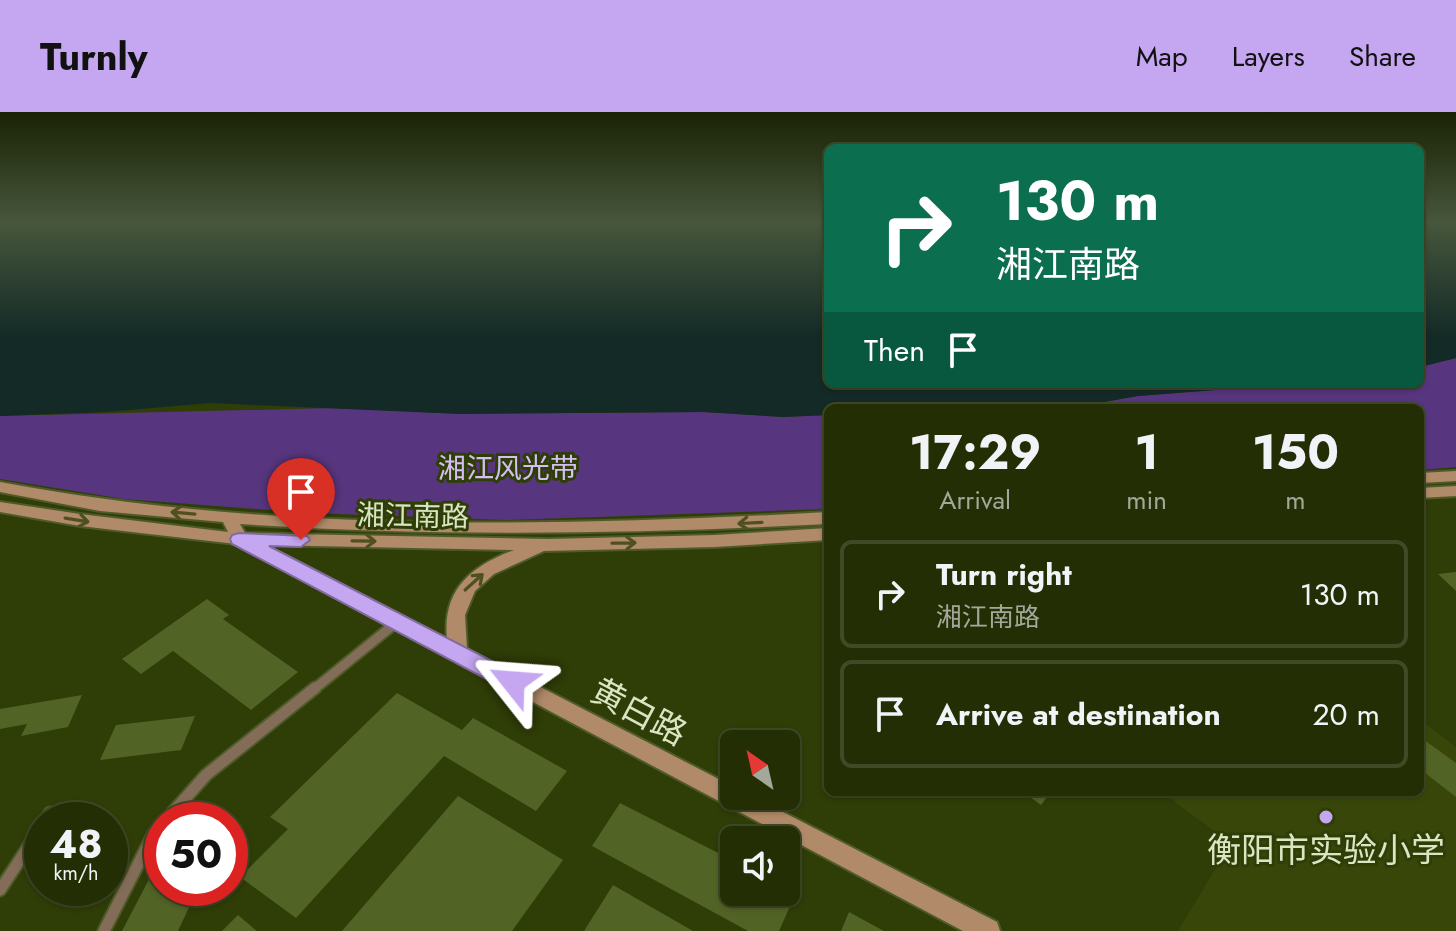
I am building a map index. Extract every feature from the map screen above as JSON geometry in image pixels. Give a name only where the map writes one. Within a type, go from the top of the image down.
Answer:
[{"type":"main road","points":[[1424,478],[1456,476]]},
{"type":"main road","name":"湘江南路","points":[[0,487],[111,507],[229,517],[451,527],[577,528],[824,518]]},
{"type":"main road","points":[[1424,493],[1456,491]]},
{"type":"main road","name":"湘江南路","points":[[0,507],[239,539],[548,545],[715,541],[824,534]]},
{"type":"main road","points":[[229,517],[239,539]]},
{"type":"main road","name":"黄白路","points":[[239,539],[988,931]]},
{"type":"main road","points":[[458,653],[456,612],[466,588],[499,561],[548,545]]},
{"type":"lane","points":[[182,802],[206,775],[397,622]]},
{"type":"lane","points":[[0,890],[24,853]]},
{"type":"lane","points":[[104,931],[144,853]]},
{"type":"shaded area","name":"衡阳市实验小学","points":[[1424,723],[1456,747],[1456,931],[1178,931],[1231,843],[1166,796],[1424,796]]},
{"type":"green space","points":[[1456,358],[1456,467],[1424,470],[1424,404],[1092,404],[1138,396],[1239,388],[1424,388],[1424,366]]},
{"type":"green space","points":[[988,402],[1034,404],[963,404]]},
{"type":"green space","name":"湘江风光带","points":[[334,408],[461,414],[704,412],[783,417],[824,415],[824,509],[505,520],[311,513],[124,499],[0,479],[0,416]]},
{"type":"water","points":[[0,260],[824,260],[824,388],[1239,388],[1138,396],[1092,404],[824,404],[824,415],[783,417],[704,412],[461,414],[210,403],[106,412],[0,416]]},
{"type":"water","points":[[1424,260],[1456,260],[1456,358],[1424,366]]},
{"type":"building","points":[[1456,572],[1456,591],[1438,574]]},
{"type":"building","points":[[207,599],[229,615],[223,619],[298,672],[251,710],[173,651],[141,674],[122,659]]},
{"type":"building","points":[[397,693],[462,730],[473,718],[567,771],[536,811],[444,756],[296,918],[248,883],[248,869],[288,829],[270,817]]},
{"type":"building","points":[[82,695],[68,727],[21,736],[27,724],[0,729],[0,709]]},
{"type":"building","points":[[195,716],[181,750],[100,760],[116,725]]},
{"type":"building","points":[[1424,740],[1456,763],[1456,797],[1424,772]]},
{"type":"building","points":[[458,796],[563,860],[512,931],[342,931]]},
{"type":"building","points":[[1029,796],[1048,796],[1041,805]]},
{"type":"building","points":[[620,803],[720,854],[720,906],[790,906],[779,931],[748,931],[592,846]]},
{"type":"building","points":[[613,885],[693,931],[584,931]]},
{"type":"building","points":[[144,889],[144,906],[190,906],[178,931],[122,931]]},
{"type":"building","points":[[849,912],[884,931],[841,931]]},
{"type":"building","points":[[238,915],[257,931],[222,931]]},
{"type":"place","name":"衡阳市实验小学","points":[[1326,817]]},
{"type":"route","points":[[301,540],[239,539],[513,682]]}]
